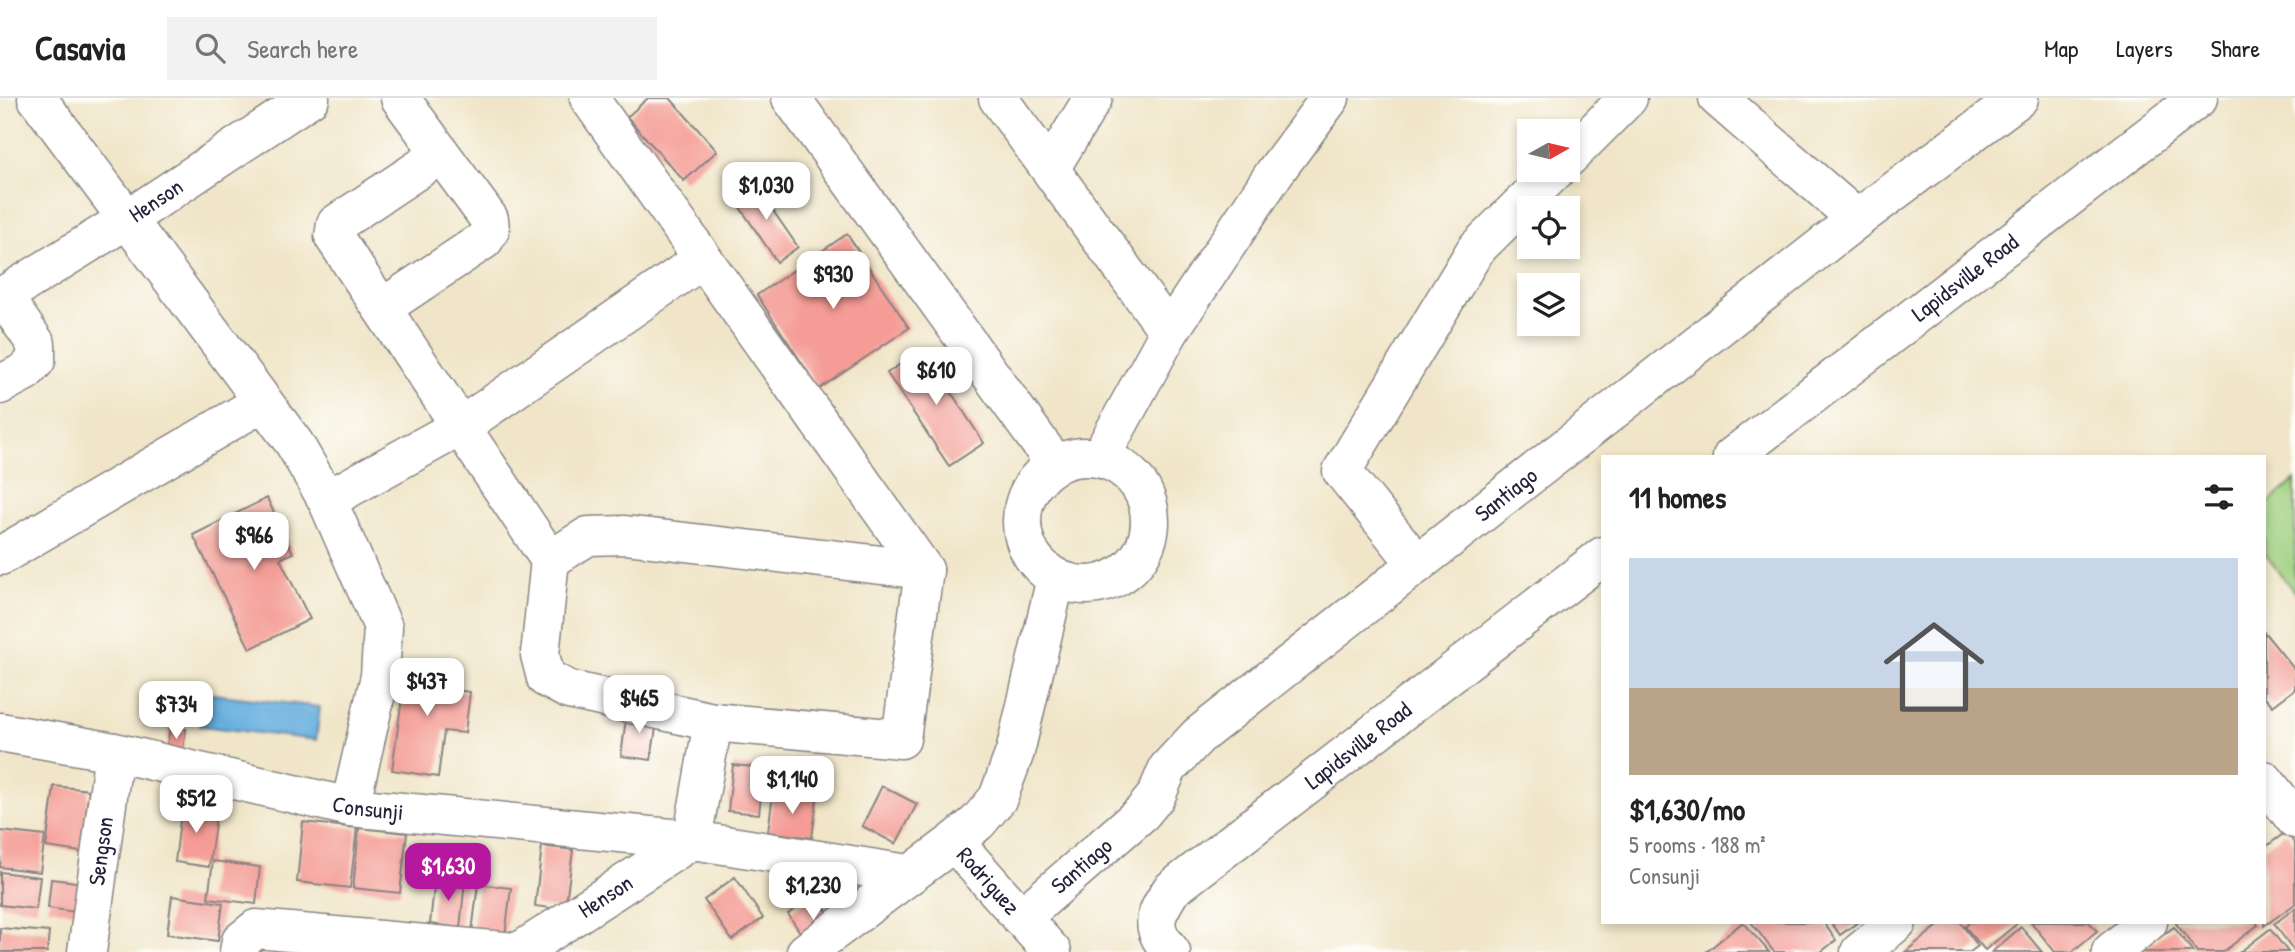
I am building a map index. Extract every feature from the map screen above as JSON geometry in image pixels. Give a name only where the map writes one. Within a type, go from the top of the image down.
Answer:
[{"type":"street","points":[[37,98],[294,443],[327,500],[383,627],[380,676],[350,807]]},
{"type":"street","name":"Henson","points":[[2,297],[129,218],[310,98]]},
{"type":"street","points":[[382,308],[484,240],[490,229],[489,219],[440,156],[400,98]]},
{"type":"street","points":[[440,156],[337,225],[334,237],[463,425],[551,560],[540,655],[546,678],[569,690],[713,722],[901,739],[925,570],[589,98]]},
{"type":"street","points":[[791,98],[1055,464]]},
{"type":"street","points":[[998,98],[1169,332]]},
{"type":"street","points":[[1050,169],[1093,98]]},
{"type":"street","points":[[1100,458],[1169,332],[1275,172],[1330,98]]},
{"type":"street","points":[[1580,146],[1628,98]]},
{"type":"street","points":[[1718,98],[1857,219]]},
{"type":"street","name":"Santiago","points":[[1021,918],[1142,813],[1156,796],[1168,768],[1198,736],[1857,219],[2018,98]]},
{"type":"street","name":"Lapidsville Road","points":[[1735,455],[2197,98]]},
{"type":"street","points":[[1417,564],[1342,471],[1476,249],[1544,182]]},
{"type":"street","points":[[327,500],[463,425],[703,259]]},
{"type":"street","points":[[0,385],[26,371],[36,360],[36,344],[2,297]]},
{"type":"street","points":[[0,556],[263,402]]},
{"type":"street","points":[[1082,456],[1100,458],[1118,464],[1132,475],[1143,490],[1149,507],[1151,526],[1147,544],[1126,573],[1109,582],[1091,586],[1056,578],[1041,567],[1030,552],[1023,535],[1022,517],[1026,498],[1035,482],[1055,464],[1082,456]]},
{"type":"street","points":[[551,560],[588,536],[625,535],[925,570]]},
{"type":"street","name":"Lapidsville Road","points":[[1171,952],[1157,935],[1156,914],[1171,890],[1601,558]]},
{"type":"street","points":[[806,952],[954,842],[978,822],[998,798],[1015,752],[1056,578]]},
{"type":"street","points":[[692,840],[713,722]]},
{"type":"street","name":"Consunji","points":[[0,732],[114,752],[350,807],[692,840],[908,874]]},
{"type":"street","name":"Sengson","points":[[86,952],[114,752]]},
{"type":"street","points":[[2266,784],[2282,819]]},
{"type":"street","name":"Henson","points":[[517,952],[692,840]]},
{"type":"street","name":"Rodriguez","points":[[954,842],[1052,952]]},
{"type":"street","points":[[1860,952],[1895,924]]},
{"type":"street","points":[[2111,952],[2146,924]]},
{"type":"street","points":[[239,952],[241,941],[256,929],[277,929],[517,952]]},
{"type":"green space","points":[[2295,480],[2295,593],[2266,555],[2266,505]]},
{"type":"water","points":[[204,693],[320,707],[316,740],[200,726]]},
{"type":"building","points":[[648,98],[670,98],[717,151],[684,181],[627,117]]},
{"type":"building","points":[[754,183],[798,247],[777,262],[733,197]]},
{"type":"building","points":[[847,234],[909,328],[819,389],[757,295]]},
{"type":"building","points":[[923,349],[984,443],[949,466],[887,373]]},
{"type":"building","points":[[267,498],[293,553],[280,559],[310,619],[250,649],[193,535]]},
{"type":"building","points":[[2266,634],[2295,670],[2295,689],[2273,706],[2266,698]]},
{"type":"building","points":[[407,662],[452,669],[449,689],[470,692],[465,733],[444,731],[438,777],[392,770]]},
{"type":"building","points":[[627,711],[658,715],[651,760],[621,756]]},
{"type":"building","points":[[170,727],[186,729],[182,756],[166,753]]},
{"type":"building","points":[[733,765],[764,768],[759,814],[728,811]]},
{"type":"building","points":[[54,786],[89,790],[81,852],[46,847]]},
{"type":"building","points":[[882,786],[917,804],[896,844],[862,826]]},
{"type":"building","points":[[773,794],[817,800],[812,838],[768,832]]},
{"type":"building","points":[[182,804],[217,809],[209,867],[175,862]]},
{"type":"building","points":[[303,822],[357,828],[350,888],[297,882]]},
{"type":"building","points":[[359,828],[407,833],[400,893],[353,888]]},
{"type":"building","points":[[1,831],[45,836],[40,872],[0,867]]},
{"type":"building","points":[[2286,832],[2295,844],[2295,904],[2264,926],[2266,924],[2266,847]]},
{"type":"building","points":[[542,846],[573,850],[565,910],[535,906]]},
{"type":"building","points":[[213,861],[260,867],[256,904],[208,898]]},
{"type":"building","points":[[0,872],[40,877],[36,909],[0,905]]},
{"type":"building","points":[[735,877],[763,918],[732,940],[704,900]]},
{"type":"building","points":[[435,878],[465,881],[460,928],[430,924]]},
{"type":"building","points":[[51,879],[93,884],[89,914],[48,908]]},
{"type":"building","points":[[478,884],[511,888],[505,936],[472,932]]},
{"type":"building","points":[[815,894],[839,929],[811,949],[788,914]]},
{"type":"building","points":[[172,896],[223,903],[218,941],[167,934]]},
{"type":"building","points":[[2295,908],[2295,952],[2274,924]]},
{"type":"building","points":[[1741,924],[1745,924],[1769,952],[1706,952]]},
{"type":"building","points":[[1753,924],[1824,924],[1836,940],[1821,952],[1774,952]]},
{"type":"building","points":[[1832,924],[1855,924],[1840,935]]},
{"type":"building","points":[[1940,924],[1962,924],[1978,946],[1970,952],[1905,952]]},
{"type":"building","points":[[1968,924],[2017,924],[1985,950],[1965,927]]},
{"type":"building","points":[[2033,924],[2091,924],[2097,931],[2072,952],[2055,952]]},
{"type":"building","points":[[2176,924],[2258,925],[2223,952],[2197,952]]},
{"type":"building","points":[[2021,927],[2042,952],[1992,952]]},
{"type":"building","points":[[2174,927],[2193,952],[2140,952]]},
{"type":"building","points":[[0,928],[49,932],[47,952],[0,952]]},
{"type":"building","points":[[2270,929],[2288,952],[2240,952]]}]
